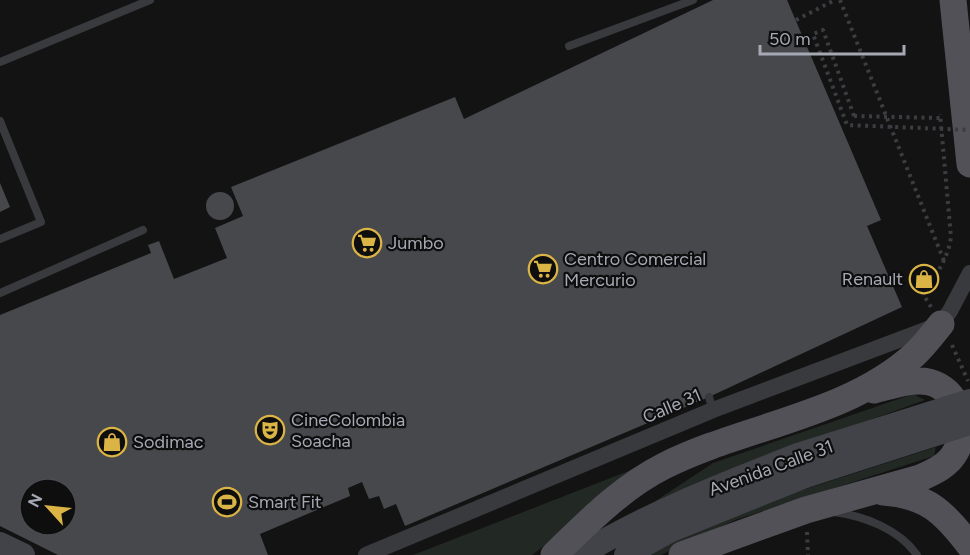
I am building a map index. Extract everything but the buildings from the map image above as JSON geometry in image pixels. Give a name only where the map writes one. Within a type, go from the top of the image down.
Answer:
[{"type":"main road","points":[[953,0],[958,122],[970,164]]},
{"type":"main road","points":[[855,395],[914,355],[941,324]]},
{"type":"main road","points":[[554,555],[587,523],[626,491],[664,466],[855,395],[902,384],[929,382],[952,397],[961,420],[961,436],[956,452],[947,462],[927,475],[875,492],[806,510],[682,555]]},
{"type":"main road","name":"Avenida Calle 31","points":[[626,555],[801,465],[970,401]]},
{"type":"main road","name":"Avenida Calle 31","points":[[580,555],[612,535],[666,508],[728,482],[970,423]]},
{"type":"main road","points":[[875,492],[910,496],[931,504],[956,528],[970,546]]},
{"type":"main road","points":[[0,544],[23,555]]},
{"type":"street","points":[[941,324],[951,311],[970,273]]},
{"type":"street","name":"Calle 31","points":[[366,555],[711,404],[941,324]]},
{"type":"lane","points":[[0,62],[150,0]]},
{"type":"lane","points":[[569,46],[693,0]]},
{"type":"lane","points":[[0,121],[40,222],[0,239]]},
{"type":"lane","points":[[0,293],[143,230]]},
{"type":"lane","points":[[806,510],[843,513],[869,520],[892,531],[917,555]]},
{"type":"path","points":[[796,20],[835,0]]},
{"type":"path","points":[[840,0],[944,262]]},
{"type":"path","points":[[823,30],[854,116],[958,122],[847,125],[813,34],[823,30]]},
{"type":"path","points":[[939,106],[958,122]]},
{"type":"path","points":[[923,294],[944,262],[949,250],[958,122]]},
{"type":"shaded area","points":[[913,394],[925,400],[720,474],[654,502],[713,463]]},
{"type":"shaded area","points":[[936,447],[934,456],[735,520],[661,555],[647,555],[728,514]]},
{"type":"shaded area","points":[[649,463],[532,555],[413,555]]},
{"type":"place","name":"Jumbo","points":[[367,243]]},
{"type":"place","name":"Centro Comercial Mercurio","points":[[543,269]]},
{"type":"place","name":"Renault","points":[[924,279]]},
{"type":"place","name":"CineColombia Soacha","points":[[270,430]]},
{"type":"place","name":"Sodimac","points":[[112,442]]},
{"type":"place","name":"Smart Fit","points":[[227,502]]}]
